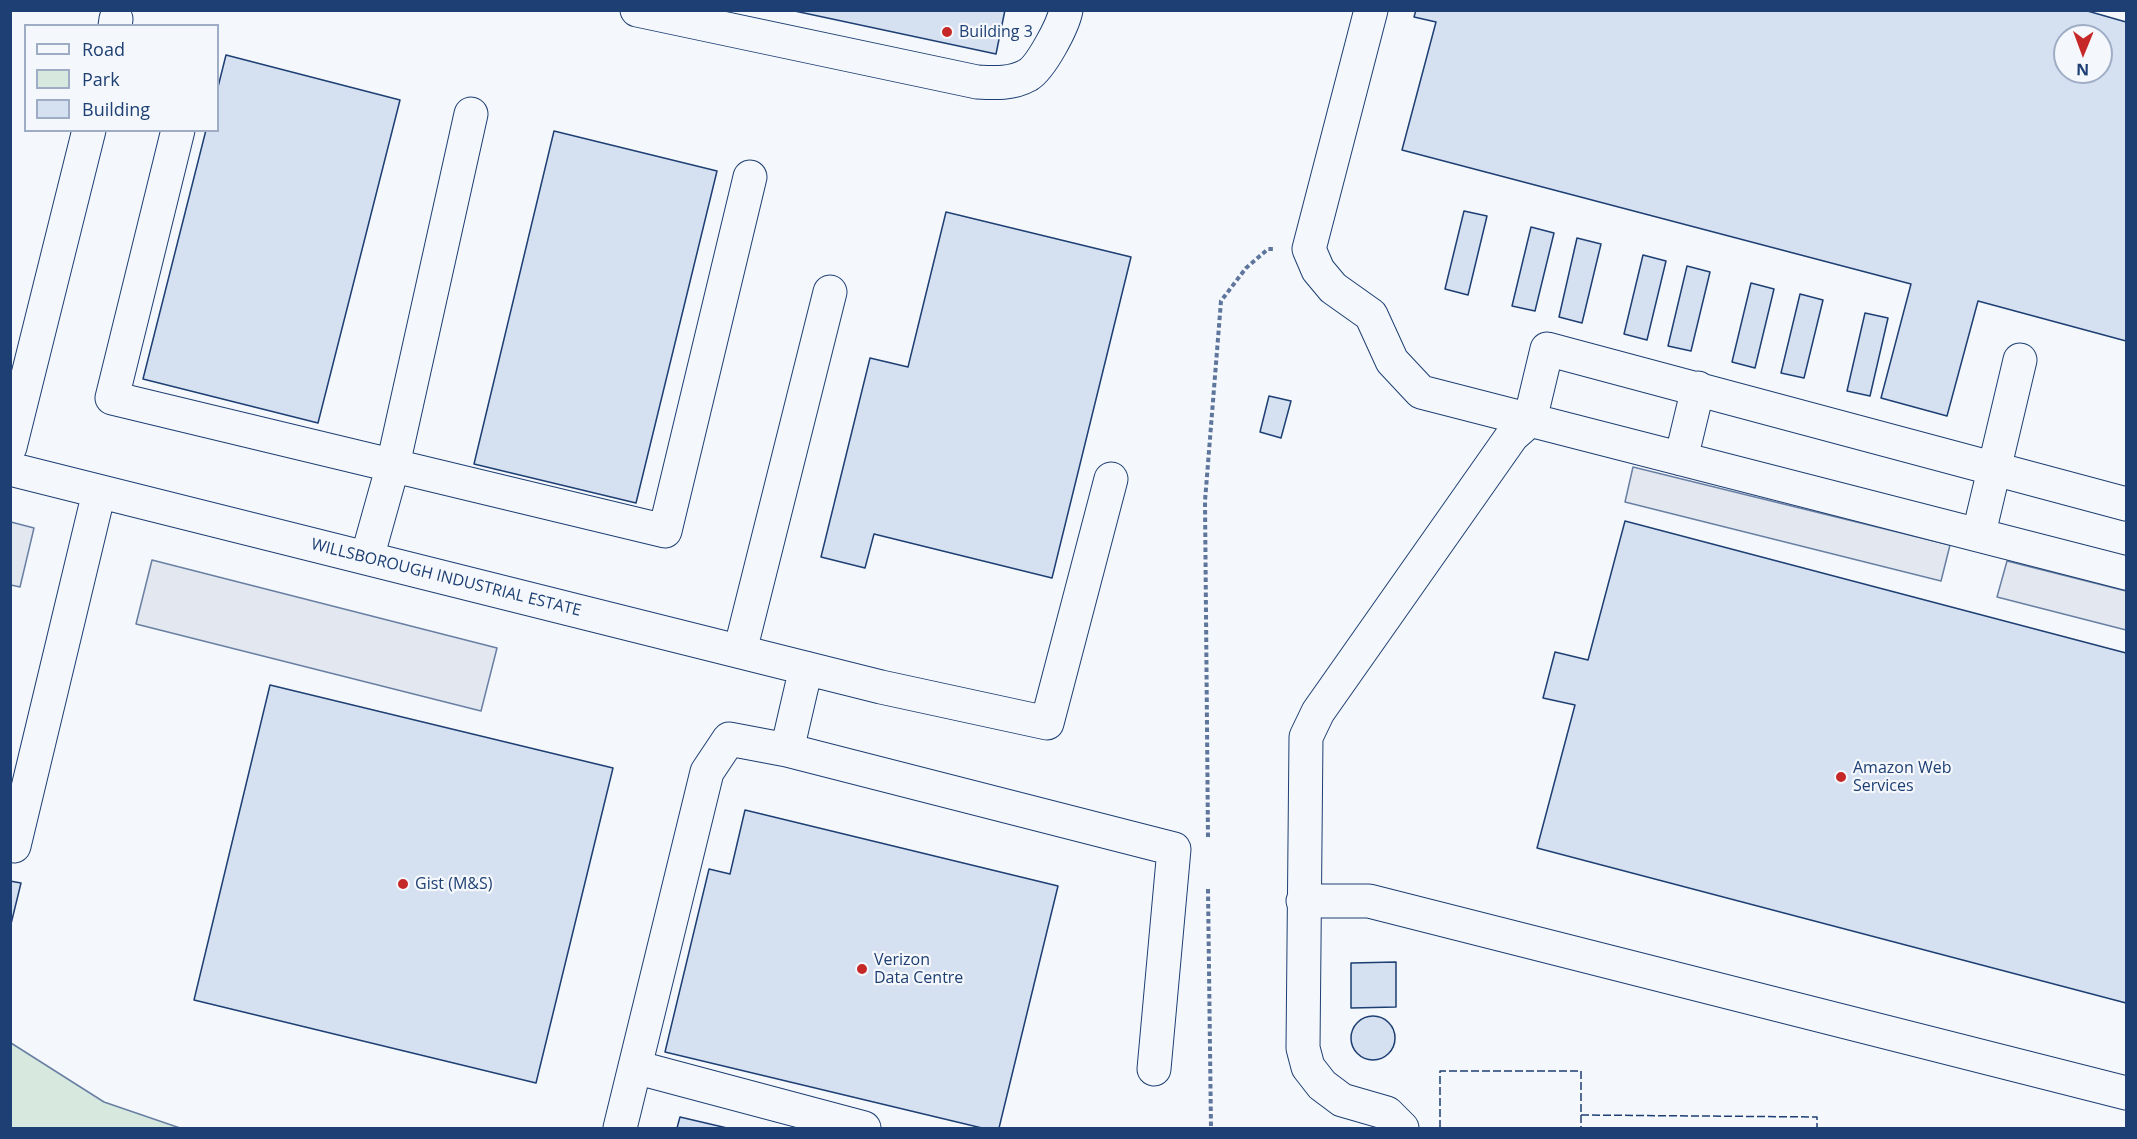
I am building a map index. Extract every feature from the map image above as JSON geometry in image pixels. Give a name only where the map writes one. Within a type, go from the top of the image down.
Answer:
[{"type":"street","points":[[637,10],[977,82],[1007,83],[1029,74],[1051,45],[1066,10]]},
{"type":"street","points":[[1371,10],[1309,249],[1318,270],[1333,288],[1371,315],[1392,361],[1421,392],[2127,573]]},
{"type":"street","points":[[367,558],[393,465],[471,114]]},
{"type":"street","points":[[10,447],[89,132]]},
{"type":"street","points":[[178,132],[112,398],[665,531],[750,177]]},
{"type":"street","points":[[740,651],[830,292]]},
{"type":"street","points":[[1402,1128],[1387,1113],[1342,1100],[1322,1085],[1308,1067],[1303,1048],[1306,737],[1318,712],[1512,436],[1530,420],[1547,350],[1698,388],[2127,504]]},
{"type":"street","points":[[1978,534],[2020,360]]},
{"type":"street","points":[[1681,459],[1698,388]]},
{"type":"street","name":"WILLSBOROUGH INDUSTRIAL ESTATE","points":[[10,469],[881,687],[1047,723],[1111,479]]},
{"type":"street","points":[[14,846],[99,492]]},
{"type":"street","points":[[787,750],[806,668]]},
{"type":"street","points":[[620,1128],[707,772],[729,739],[787,750],[1174,849],[1154,1069]]},
{"type":"street","points":[[1303,901],[1369,901],[2127,1094]]},
{"type":"street","points":[[635,1067],[864,1128]]},
{"type":"path","points":[[1208,844],[1205,501],[1221,301],[1246,268],[1269,249],[1309,249]]},
{"type":"path","points":[[1208,880],[1210,1128]]},
{"type":"green space","points":[[11,1043],[104,1102],[180,1128],[11,1128]]},
{"type":"shaded area","points":[[1633,467],[1950,545],[1941,581],[1625,502]]},
{"type":"shaded area","points":[[11,522],[34,528],[20,587],[11,585]]},
{"type":"shaded area","points":[[152,560],[497,648],[481,711],[136,624]]},
{"type":"shaded area","points":[[2007,561],[2126,591],[2126,630],[1997,597]]},
{"type":"building","name":"Building 3","points":[[790,10],[1005,10],[996,54]]},
{"type":"building","points":[[1416,10],[2084,10],[2126,22],[2126,341],[1978,301],[1947,416],[1881,398],[1911,284],[1402,150],[1436,22],[1414,17]]},
{"type":"building","points":[[226,55],[400,100],[318,423],[143,379],[205,132],[219,132],[219,83]]},
{"type":"building","points":[[554,131],[717,171],[636,503],[474,464]]},
{"type":"building","points":[[1464,211],[1487,216],[1468,295],[1445,289]]},
{"type":"building","points":[[946,212],[1131,257],[1052,578],[874,534],[865,568],[821,557],[870,358],[908,367]]},
{"type":"building","points":[[1531,227],[1554,233],[1535,311],[1512,306]]},
{"type":"building","points":[[1577,238],[1601,244],[1582,323],[1559,317]]},
{"type":"building","points":[[1643,255],[1666,261],[1647,340],[1624,334]]},
{"type":"building","points":[[1687,266],[1710,272],[1691,351],[1668,346]]},
{"type":"building","points":[[1751,283],[1774,289],[1755,368],[1732,362]]},
{"type":"building","points":[[1800,294],[1823,300],[1804,378],[1781,373]]},
{"type":"building","points":[[1865,313],[1888,318],[1870,396],[1847,391]]},
{"type":"building","points":[[1269,396],[1291,401],[1281,438],[1260,432]]},
{"type":"building","name":"Amazon Web Services","points":[[1625,521],[2126,653],[2126,1003],[1537,848],[1575,705],[1543,698],[1555,652],[1588,660]]},
{"type":"building","name":"Gist (M&S)","points":[[270,685],[613,768],[536,1083],[194,1000]]},
{"type":"building","name":"Verizon Data Centre","points":[[745,810],[1058,886],[999,1128],[982,1128],[665,1052],[709,869],[730,874]]},
{"type":"building","points":[[10,881],[21,883],[10,928]]},
{"type":"building","points":[[1396,962],[1396,1007],[1351,1008],[1351,963]]},
{"type":"building","points":[[1373,1016],[1389,1022],[1395,1038],[1389,1054],[1373,1060],[1357,1054],[1351,1038],[1357,1022]]},
{"type":"building","points":[[680,1117],[727,1128],[677,1128]]},
{"type":"fence","points":[[1440,1128],[1440,1071],[1581,1071],[1581,1128]]},
{"type":"fence","points":[[1581,1115],[1817,1117],[1817,1128]]},
{"type":"place","name":"Building 3","points":[[947,32]]},
{"type":"place","name":"Amazon Web Services","points":[[1841,777]]},
{"type":"place","name":"Gist (M&S)","points":[[403,884]]},
{"type":"place","name":"Verizon Data Centre","points":[[862,969]]}]
